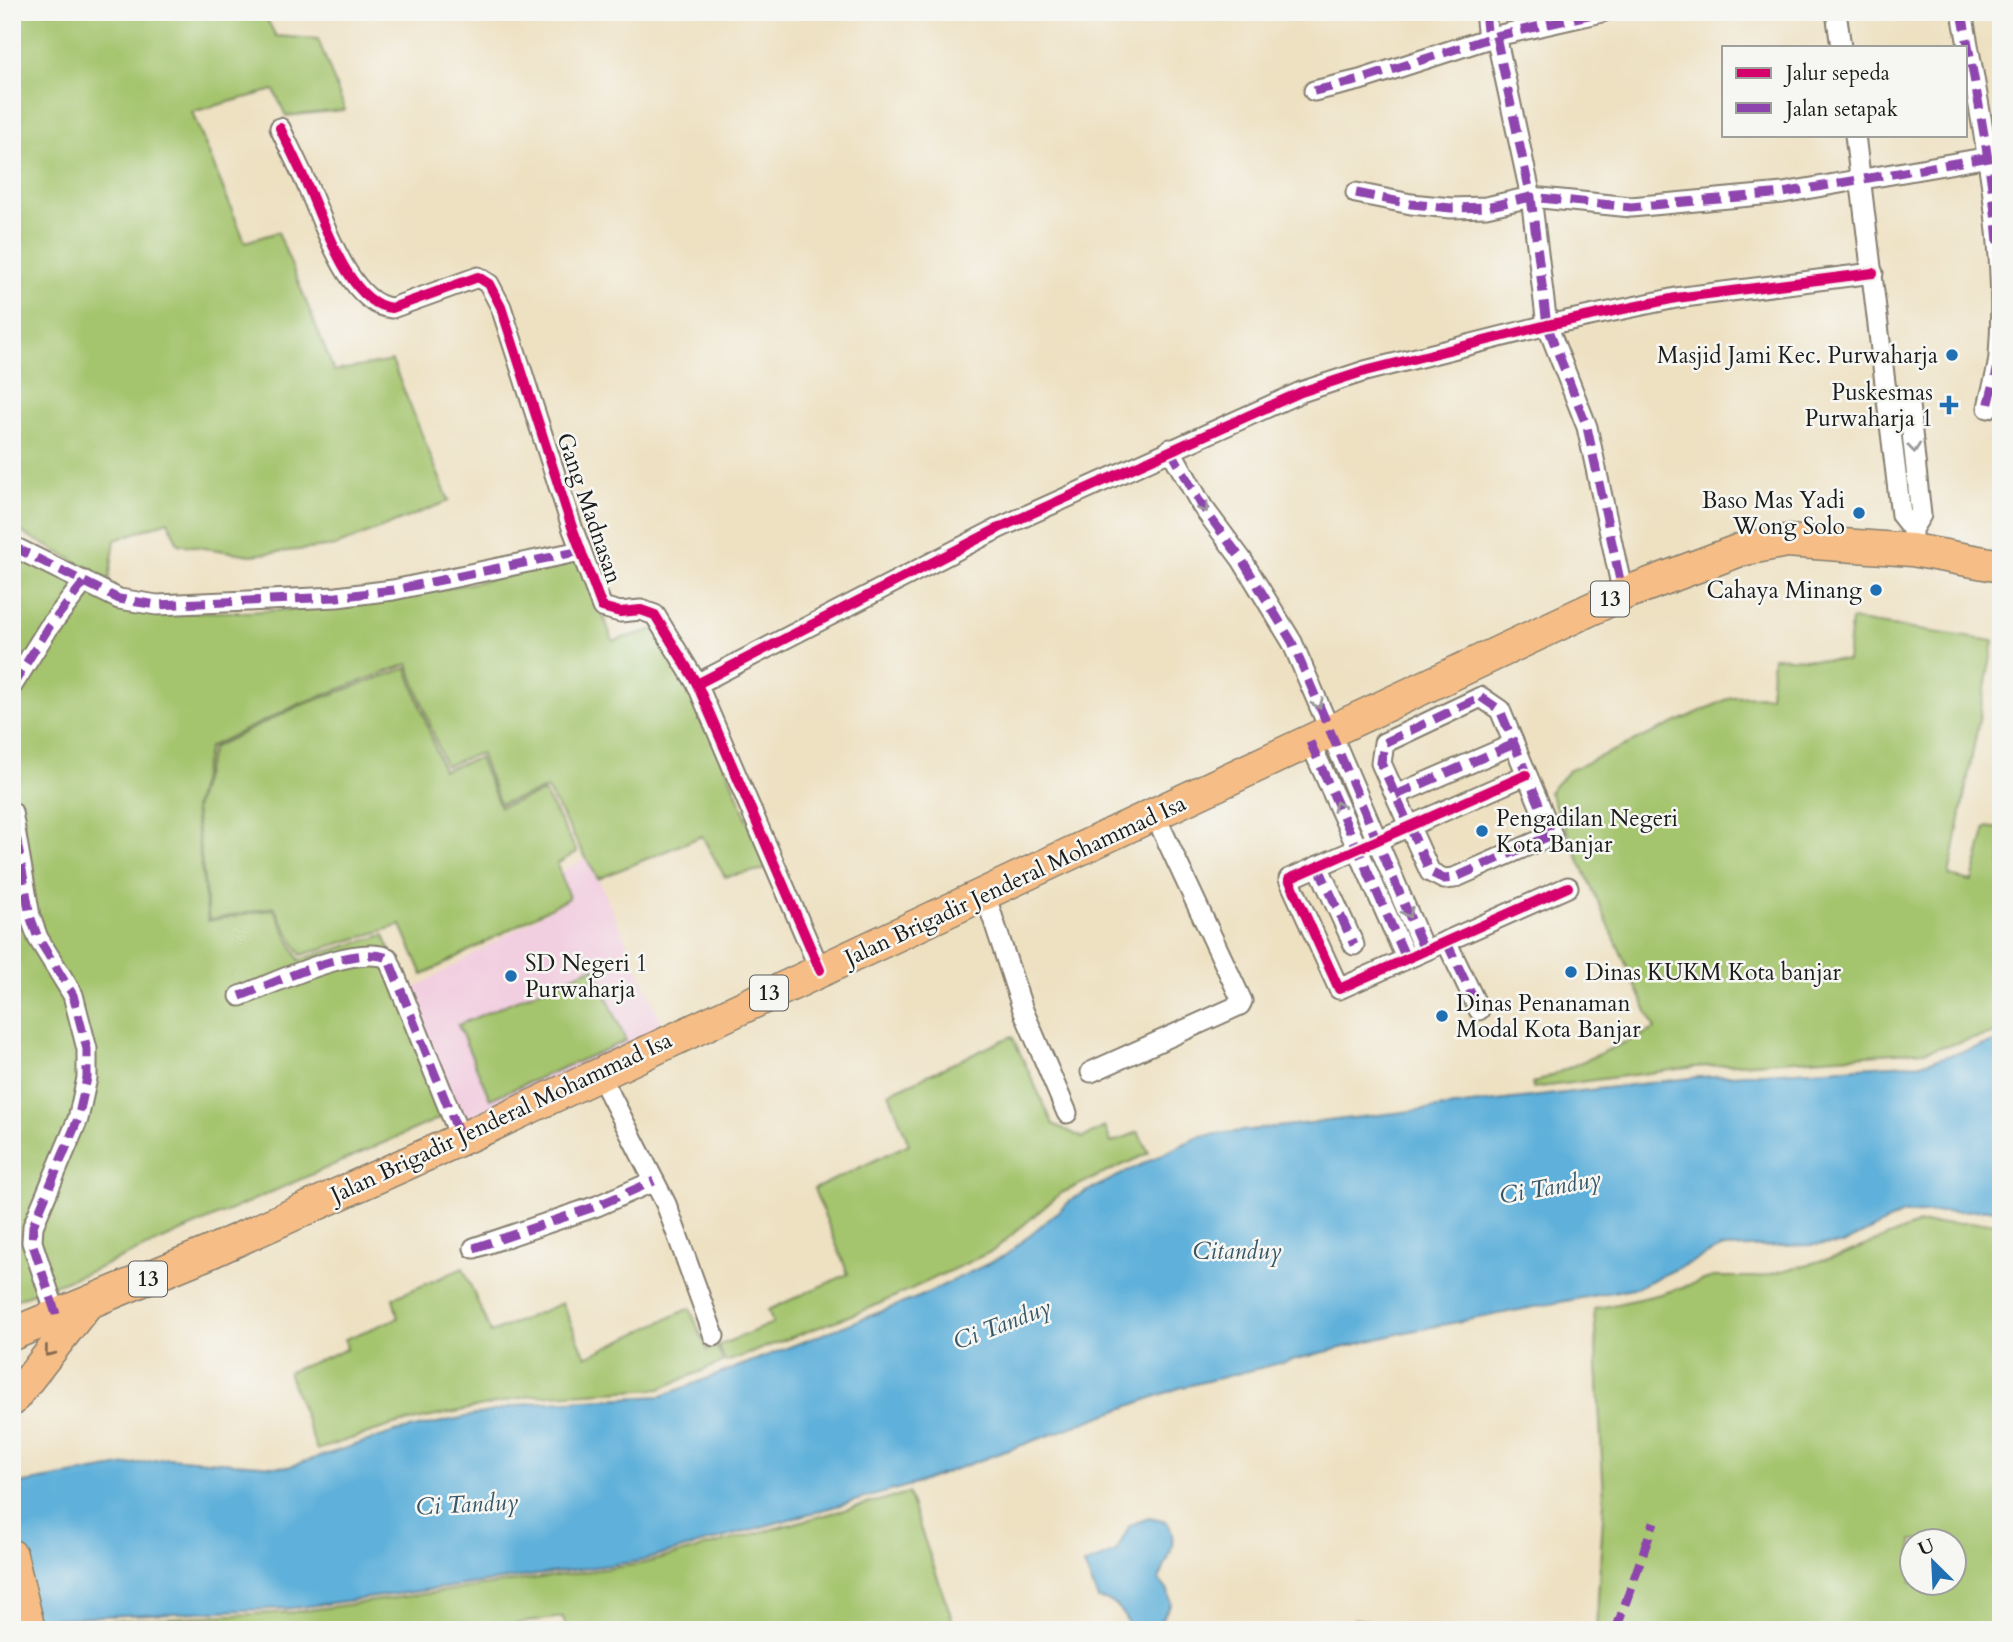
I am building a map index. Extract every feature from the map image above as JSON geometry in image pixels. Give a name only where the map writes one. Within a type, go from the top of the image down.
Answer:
[{"type":"highway","name":"Jalan Brigadir Jenderal Mohammad Isa","points":[[12,1335],[87,1305],[461,1139],[1623,594],[1765,544],[1786,541],[1912,540],[2001,566]]},
{"type":"main road","points":[[12,1401],[87,1305]]},
{"type":"main road","points":[[12,1555],[30,1630]]},
{"type":"street","points":[[1485,12],[1531,197],[1547,325],[1587,427],[1623,594]]},
{"type":"street","points":[[1314,91],[1360,80],[1492,38],[1602,12]]},
{"type":"street","points":[[1836,12],[1841,46]]},
{"type":"street","points":[[1962,12],[1994,156],[2000,304],[1999,358],[1988,408]]},
{"type":"street","name":"Gang Madnasan","points":[[280,128],[326,232],[356,283],[378,305],[392,308],[407,304],[478,277],[489,284],[501,307],[581,551],[603,607],[620,612],[641,610],[654,615],[697,684],[820,970]]},
{"type":"street","points":[[1854,136],[1862,181],[1901,515],[1912,540]]},
{"type":"street","points":[[1356,193],[1411,204],[1451,208],[1486,207],[1531,197],[1631,207],[1783,193],[1994,156]]},
{"type":"street","points":[[697,684],[999,528],[1170,449],[1312,388],[1547,325],[1676,298],[1873,273]]},
{"type":"street","points":[[1170,449],[1202,506],[1242,560],[1292,642],[1320,738],[1357,848],[1415,954]]},
{"type":"street","points":[[12,546],[120,599],[157,604],[337,597],[393,590],[581,551]]},
{"type":"street","points":[[12,686],[49,627],[85,581]]},
{"type":"street","points":[[1481,697],[1500,710],[1514,744],[1552,835],[1454,878],[1444,878],[1430,872],[1381,763],[1384,743],[1481,697]]},
{"type":"street","points":[[1320,738],[1376,838],[1415,954]]},
{"type":"street","points":[[1396,795],[1514,744]]},
{"type":"street","points":[[1526,775],[1376,838],[1289,879],[1339,989],[1568,887]]},
{"type":"street","points":[[12,812],[30,916],[38,937],[73,995],[87,1049],[87,1078],[78,1119],[33,1226],[32,1242],[57,1317]]},
{"type":"street","points":[[1091,1072],[1201,1024],[1240,1005],[1242,1001],[1155,815]]},
{"type":"street","points":[[1318,866],[1354,945]]},
{"type":"street","points":[[985,894],[1023,1010],[1067,1113]]},
{"type":"street","points":[[1446,941],[1479,1010]]},
{"type":"street","points":[[240,996],[355,956],[379,954],[388,958],[461,1139]]},
{"type":"street","points":[[598,1073],[654,1181],[684,1251],[714,1336]]},
{"type":"street","points":[[474,1248],[597,1206],[654,1181]]},
{"type":"shaded area","points":[[589,857],[663,1026],[460,1127],[409,991],[569,899],[558,873]]},
{"type":"green space","points":[[12,12],[263,12],[276,36],[318,39],[345,110],[286,116],[274,90],[192,112],[245,242],[278,232],[334,371],[392,361],[449,501],[336,546],[251,555],[178,544],[168,521],[115,540],[109,580],[12,527]]},
{"type":"green space","points":[[12,555],[157,612],[246,612],[337,607],[395,599],[582,560],[613,641],[669,625],[767,869],[725,877],[702,836],[598,879],[547,789],[500,804],[480,753],[445,766],[408,664],[299,704],[209,747],[194,809],[208,921],[274,909],[299,960],[384,935],[454,1112],[94,1270],[12,1301]]},
{"type":"green space","points":[[1851,620],[1994,641],[1949,876],[1972,881],[1986,827],[2001,829],[2001,1032],[1925,1051],[1695,1067],[1533,1088],[1532,1084],[1655,1029],[1549,792],[1568,771],[1732,697],[1770,696],[1773,657],[1847,661]]},
{"type":"green space","points":[[407,668],[443,770],[479,758],[500,807],[544,792],[577,852],[557,864],[569,898],[423,975],[401,925],[301,955],[274,907],[209,920],[195,809],[212,748],[299,706]]},
{"type":"green space","points":[[594,967],[626,1041],[490,1099],[458,1025]]},
{"type":"green space","points":[[1012,1036],[1053,1124],[1083,1138],[1105,1127],[1111,1143],[1138,1132],[1149,1153],[1061,1193],[993,1251],[870,1308],[726,1362],[718,1346],[773,1323],[768,1310],[848,1274],[814,1189],[909,1144],[889,1093]]},
{"type":"green space","points":[[2001,1222],[2001,1630],[1596,1630],[1604,1499],[1594,1309],[1661,1294],[1713,1277],[1759,1277],[1839,1256],[1919,1224]]},
{"type":"green space","points":[[463,1268],[491,1333],[562,1303],[586,1357],[690,1308],[707,1350],[717,1347],[723,1362],[660,1389],[531,1396],[393,1425],[317,1450],[288,1372],[347,1349],[345,1339],[398,1318],[393,1298]]},
{"type":"green space","points":[[908,1493],[956,1630],[567,1630],[563,1617],[472,1630],[44,1630],[43,1624],[295,1612],[641,1564]]},
{"type":"green space","points":[[1354,1619],[1442,1630],[1359,1630]]},
{"type":"water","name":"Citanduy","points":[[2001,1040],[2001,1209],[1903,1214],[1843,1244],[1721,1248],[1638,1287],[1406,1332],[1179,1388],[915,1484],[640,1561],[295,1608],[12,1620],[12,1485],[168,1458],[288,1467],[395,1432],[531,1403],[662,1396],[919,1297],[1006,1255],[1075,1197],[1200,1136],[1699,1077],[1924,1063]]},
{"type":"water","points":[[1149,1518],[1167,1522],[1171,1529],[1171,1551],[1159,1580],[1168,1591],[1171,1604],[1156,1627],[1131,1630],[1116,1605],[1098,1599],[1084,1565],[1116,1552],[1130,1525]]},
{"type":"marked path","points":[[1485,12],[1488,39]]},
{"type":"marked path","points":[[1314,91],[1360,80],[1496,36],[1602,12]]},
{"type":"marked path","points":[[1962,12],[1985,140],[2000,269],[1999,356],[1988,408]]},
{"type":"marked path","points":[[1496,36],[1531,197],[1547,325],[1587,427],[1623,594]]},
{"type":"marked path","points":[[1356,193],[1411,204],[1451,208],[1486,207],[1531,197],[1631,207],[1783,193],[2001,155]]},
{"type":"marked path","points":[[1170,449],[1202,506],[1242,560],[1292,642],[1424,950]]},
{"type":"marked path","points":[[12,546],[119,599],[157,605],[337,597],[393,590],[581,551]]},
{"type":"marked path","points":[[12,686],[49,627],[85,581]]},
{"type":"marked path","points":[[1481,697],[1500,710],[1552,835],[1454,878],[1444,879],[1430,872],[1381,763],[1384,743],[1481,697]]},
{"type":"marked path","points":[[1310,742],[1406,958]]},
{"type":"marked path","points":[[1396,795],[1514,744]]},
{"type":"marked path","points":[[12,812],[30,916],[38,938],[73,995],[87,1049],[87,1078],[78,1119],[33,1226],[32,1242],[57,1317]]},
{"type":"marked path","points":[[1318,866],[1354,945]]},
{"type":"marked path","points":[[1446,941],[1479,1010]]},
{"type":"marked path","points":[[240,996],[335,960],[373,955],[388,958],[461,1139]]},
{"type":"marked path","points":[[474,1248],[597,1206],[654,1181]]},
{"type":"marked path","points":[[1616,1630],[1654,1522]]},
{"type":"cycle path","points":[[280,128],[340,259],[350,277],[377,303],[392,308],[478,277],[489,284],[501,307],[572,527],[602,607],[620,612],[641,610],[655,615],[697,684],[820,970]]},
{"type":"cycle path","points":[[697,684],[999,528],[1301,392],[1365,371],[1547,325],[1676,298],[1873,273]]},
{"type":"cycle path","points":[[1526,775],[1289,879],[1339,989],[1568,887]]},
{"type":"place","name":"Masjid Jami Kec. Purwaharja","points":[[1952,355]]},
{"type":"place","name":"Puskesmas Purwaharja 1","points":[[1949,405]]},
{"type":"place","name":"Baso Mas Yadi Wong Solo","points":[[1859,513]]},
{"type":"place","name":"Cahaya Minang","points":[[1876,590]]},
{"type":"place","name":"Pengadilan Negeri Kota Banjar","points":[[1482,831]]},
{"type":"place","name":"Dinas KUKM Kota banjar","points":[[1571,972]]},
{"type":"place","name":"SD Negeri 1 Purwaharja","points":[[511,976]]},
{"type":"place","name":"Dinas Penanaman Modal Kota Banjar","points":[[1442,1016]]},
{"type":"water label","name":"Ci Tanduy","points":[[1550,1187]]},
{"type":"water label","name":"Ci Tanduy","points":[[1002,1324]]},
{"type":"water label","name":"Ci Tanduy","points":[[467,1504]]}]
